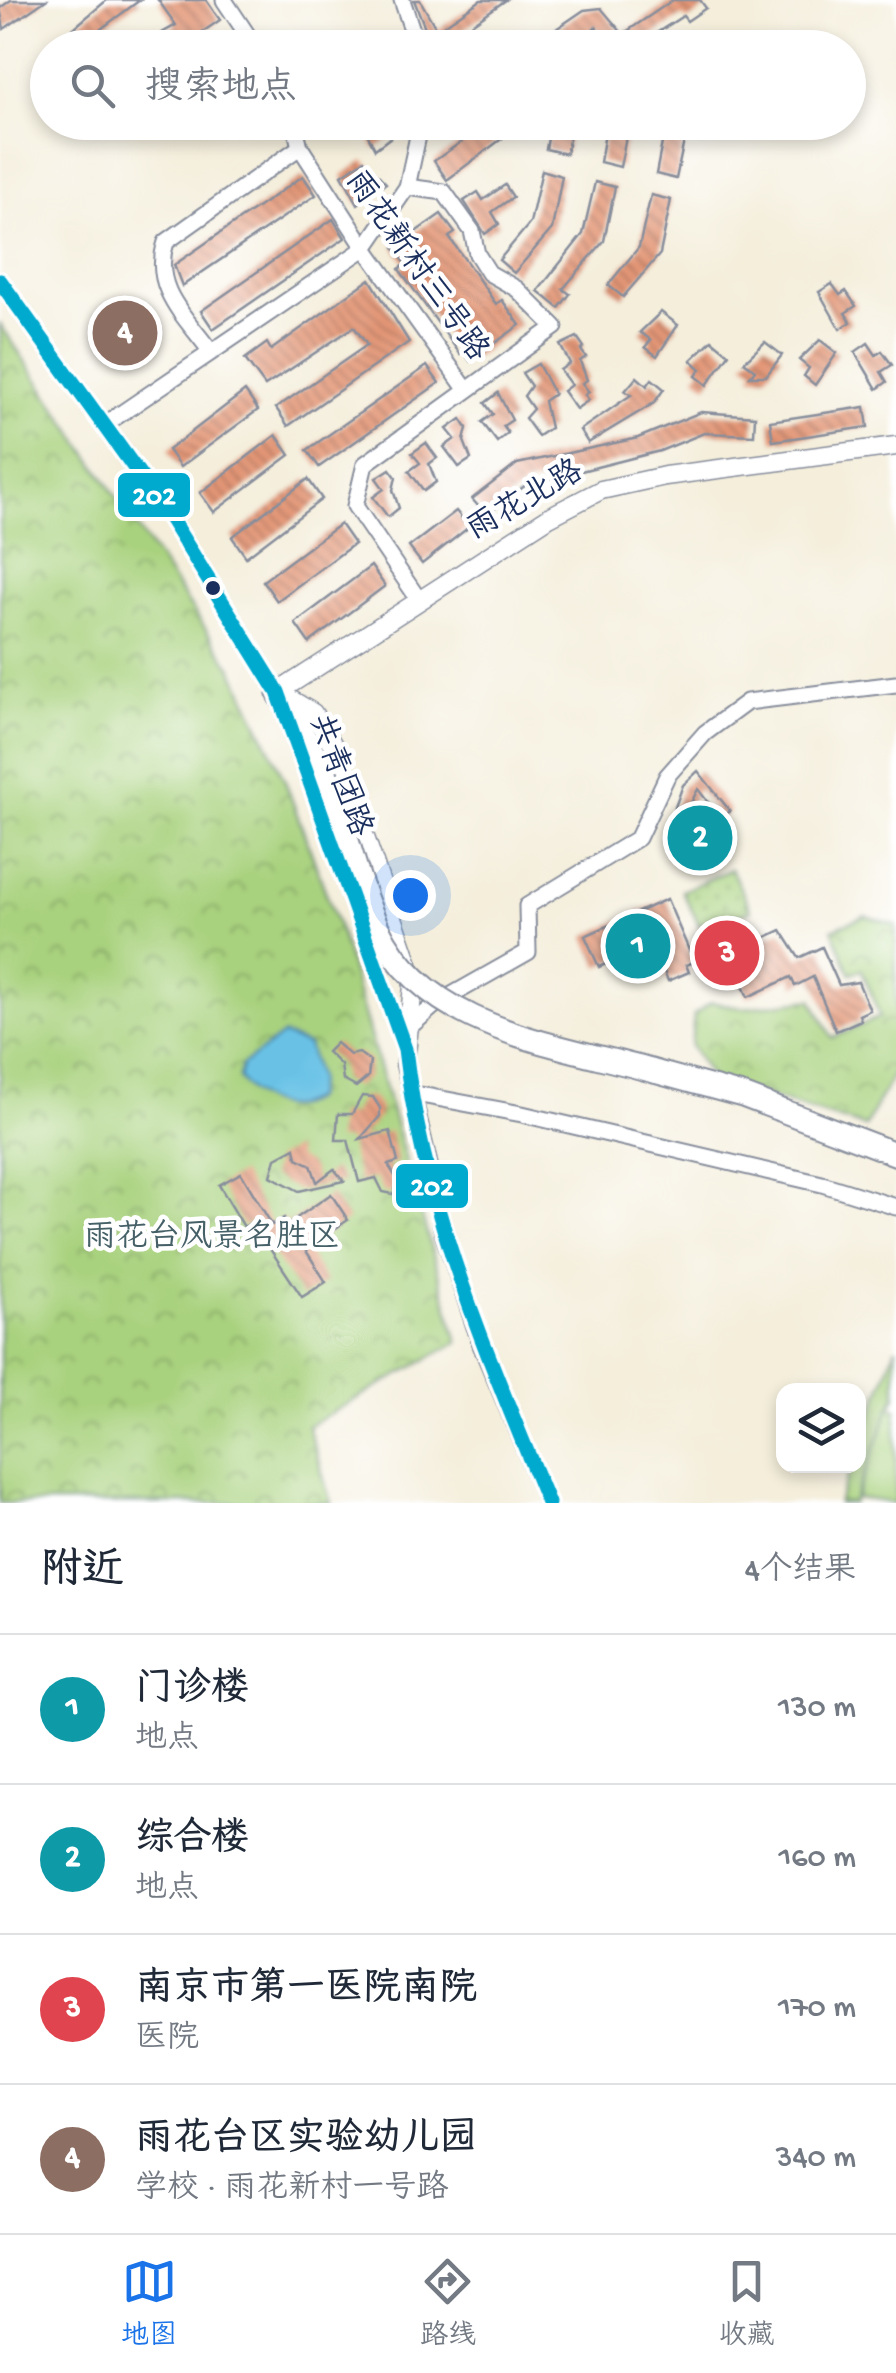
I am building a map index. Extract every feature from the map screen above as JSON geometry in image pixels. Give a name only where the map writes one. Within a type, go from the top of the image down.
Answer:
[{"type":"main road","points":[[278,692],[326,774],[376,924],[394,955],[429,992],[480,1021],[744,1096],[896,1154]]},
{"type":"street","points":[[224,0],[244,30]]},
{"type":"street","points":[[402,0],[412,30]]},
{"type":"street","name":"雨花新村三号路","points":[[298,140],[365,248],[466,389]]},
{"type":"street","points":[[104,425],[365,248],[407,187],[416,140]]},
{"type":"street","points":[[211,352],[160,280],[166,242],[300,147]]},
{"type":"street","points":[[407,187],[444,192],[472,231],[478,254],[489,273],[517,289],[554,326],[365,464],[355,506],[419,600]]},
{"type":"street","name":"共青团路","points":[[0,281],[166,510],[278,692],[406,1040]]},
{"type":"street","name":"雨花北路","points":[[278,692],[549,517],[600,490],[665,476],[896,446]]},
{"type":"street","points":[[406,1040],[436,1004],[528,952],[526,906],[638,838],[667,776],[705,733],[747,702],[896,684]]},
{"type":"street","name":"共青团路","points":[[278,692],[314,713],[334,745],[412,973],[406,1040],[410,1093],[458,1280],[548,1503]]},
{"type":"street","points":[[410,1093],[466,1100],[822,1184],[896,1207]]},
{"type":"green space","name":"雨花台风景名胜区","points":[[0,324],[232,668],[285,781],[341,934],[458,1342],[308,1426],[331,1503],[0,1503]]},
{"type":"green space","points":[[731,869],[751,910],[715,927],[700,927],[682,891]]},
{"type":"green space","points":[[865,916],[896,925],[896,1069],[865,1127],[712,1079],[691,1046],[694,1015],[711,1002],[744,1008],[812,999],[832,1038],[880,1017],[862,970],[850,973],[832,929]]},
{"type":"green space","points":[[896,1347],[896,1395],[866,1470],[866,1430]]},
{"type":"green space","points":[[890,1407],[896,1409],[896,1503],[856,1498]]},
{"type":"green space","points":[[849,1473],[865,1473],[853,1503],[838,1503]]},
{"type":"water","points":[[283,1035],[308,1045],[318,1079],[314,1098],[304,1104],[283,1106],[263,1100],[239,1078],[242,1065]]},
{"type":"building","points":[[11,0],[46,0],[4,29],[0,8]]},
{"type":"building","points":[[107,0],[140,0],[99,30],[71,30]]},
{"type":"building","points":[[158,0],[206,0],[220,20],[205,30],[167,30],[176,25]]},
{"type":"building","points":[[414,0],[420,0],[437,30],[426,30]]},
{"type":"building","points":[[481,0],[506,0],[463,30],[437,30]]},
{"type":"building","points":[[673,0],[700,0],[706,8],[687,21],[683,16],[661,30],[629,30]]},
{"type":"building","points":[[601,8],[620,30],[556,29],[584,10]]},
{"type":"building","points":[[370,140],[387,140],[375,149]]},
{"type":"building","points":[[464,140],[500,140],[447,180],[434,161]]},
{"type":"building","points":[[548,140],[569,140],[566,154],[546,149]]},
{"type":"building","points":[[604,140],[625,140],[620,167],[600,162]]},
{"type":"building","points":[[663,140],[684,140],[676,179],[656,174]]},
{"type":"building","points":[[364,160],[386,183],[358,204],[342,175]]},
{"type":"building","points":[[542,170],[562,176],[552,229],[514,273],[499,260],[530,223]]},
{"type":"building","points":[[303,176],[316,195],[182,286],[174,265]]},
{"type":"building","points":[[595,182],[615,187],[604,241],[563,289],[570,294],[559,308],[538,291],[583,234]]},
{"type":"building","points":[[505,185],[513,197],[492,212],[499,224],[485,234],[464,201],[478,192],[483,200]]},
{"type":"building","points":[[651,195],[671,200],[660,254],[623,297],[608,285],[639,247]]},
{"type":"building","points":[[441,214],[455,233],[449,237],[496,304],[502,300],[520,325],[470,361],[464,352],[460,354],[399,269],[406,264],[394,247]]},
{"type":"building","points":[[333,219],[345,238],[213,329],[201,311]]},
{"type":"building","points":[[370,279],[409,342],[288,426],[276,408],[367,345],[354,327],[265,386],[245,359],[267,343],[271,350]]},
{"type":"building","points":[[832,284],[840,295],[846,291],[856,306],[845,313],[851,322],[840,329],[819,292]]},
{"type":"building","points":[[661,312],[678,325],[657,356],[645,347],[651,340],[640,332]]},
{"type":"building","points":[[577,337],[586,357],[580,361],[589,400],[576,409],[563,391],[571,385],[560,370],[570,363],[560,345]]},
{"type":"building","points":[[712,340],[729,354],[707,385],[696,376],[701,369],[691,360]]},
{"type":"building","points":[[820,340],[837,353],[815,385],[804,376],[809,368],[799,360]]},
{"type":"building","points":[[765,342],[782,355],[766,376],[750,376],[755,370],[744,362]]},
{"type":"building","points":[[868,343],[876,355],[882,351],[892,365],[881,372],[887,382],[877,389],[855,352]]},
{"type":"building","points":[[538,364],[554,394],[544,401],[550,428],[538,436],[525,418],[533,409],[524,396],[531,386],[522,373]]},
{"type":"building","points":[[427,366],[439,383],[319,467],[307,450]]},
{"type":"building","points":[[637,377],[647,386],[652,379],[664,389],[654,403],[588,443],[580,430],[631,395],[625,391]]},
{"type":"building","points":[[245,391],[258,410],[180,467],[168,450]]},
{"type":"building","points":[[498,393],[512,420],[503,426],[508,433],[497,442],[482,422],[493,414],[485,403]]},
{"type":"building","points":[[865,407],[868,427],[773,441],[770,421]]},
{"type":"building","points":[[701,412],[755,416],[754,435],[704,433],[660,451],[526,485],[486,515],[472,499],[517,464],[638,438]]},
{"type":"building","points":[[461,419],[467,428],[464,441],[471,459],[459,467],[444,447],[455,439],[447,429]]},
{"type":"building","points":[[276,435],[290,455],[214,512],[200,493]]},
{"type":"building","points":[[426,443],[437,458],[429,464],[436,482],[424,491],[409,471],[420,463],[412,453]]},
{"type":"building","points":[[390,469],[396,477],[393,490],[399,508],[388,517],[373,497],[384,489],[376,478]]},
{"type":"building","points":[[308,479],[322,499],[246,557],[232,537]]},
{"type":"building","points":[[456,511],[469,527],[422,564],[409,547]]},
{"type":"building","points":[[340,524],[354,544],[277,601],[263,581]]},
{"type":"building","points":[[371,566],[385,586],[309,643],[295,623]]},
{"type":"building","points":[[698,771],[730,811],[720,818],[698,789],[682,820],[671,818],[683,785]]},
{"type":"building","points":[[718,816],[727,836],[675,861],[672,840]]},
{"type":"building","points":[[667,899],[694,962],[686,965],[689,972],[668,981],[661,964],[647,970],[644,963],[630,969],[624,956],[599,967],[585,936]]},
{"type":"building","points":[[781,930],[799,958],[822,947],[839,985],[858,982],[870,1010],[859,1015],[861,1020],[836,1031],[813,977],[795,986],[791,977],[748,997],[741,982],[737,984],[728,955]]},
{"type":"building","points":[[336,1043],[350,1055],[359,1053],[370,1061],[368,1077],[356,1087],[343,1080],[341,1065],[327,1052]]},
{"type":"building","points":[[362,1096],[373,1097],[380,1116],[360,1139],[390,1131],[398,1162],[388,1165],[399,1182],[393,1194],[383,1192],[376,1178],[359,1182],[348,1140],[336,1140],[338,1114],[352,1114]]},
{"type":"building","points":[[295,1148],[297,1158],[311,1165],[317,1182],[334,1169],[344,1181],[299,1191],[271,1176],[276,1158]]},
{"type":"building","points":[[241,1173],[272,1225],[284,1218],[288,1224],[331,1194],[348,1220],[305,1249],[326,1282],[302,1297],[252,1222],[244,1227],[219,1185]]},
{"type":"transit line","name":"202","points":[[0,281],[165,510],[278,692],[405,1049],[426,1166],[442,1224],[548,1503]]},
{"type":"place","name":"雨花台区实验幼儿园","points":[[125,333]]},
{"type":"place","name":"综合楼","points":[[700,838]]},
{"type":"place","name":"门诊楼","points":[[638,946]]},
{"type":"place","name":"南京市第一医院南院","points":[[727,953]]}]
